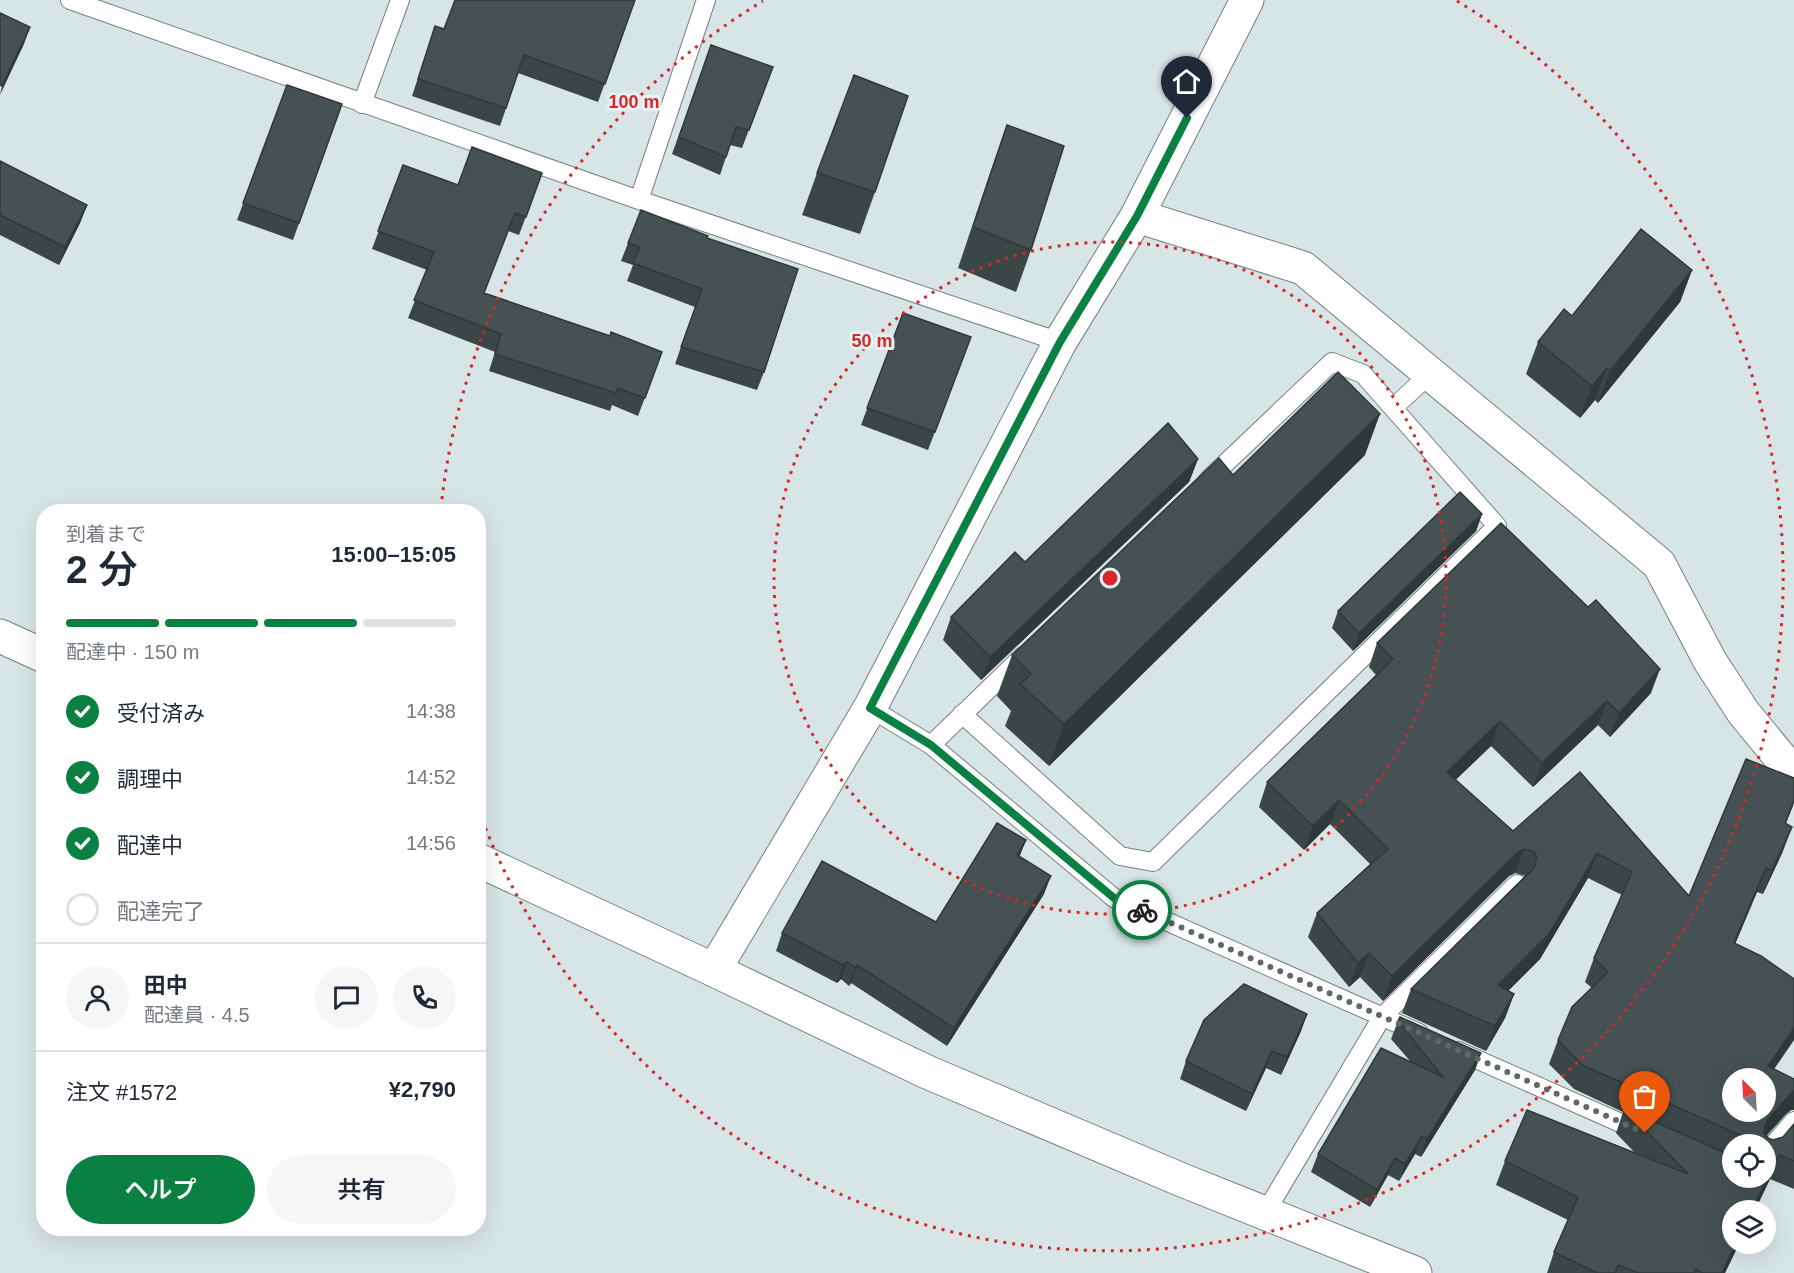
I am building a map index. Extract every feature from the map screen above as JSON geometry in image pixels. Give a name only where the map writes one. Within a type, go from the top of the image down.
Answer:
[{"type":"street","points":[[714,970],[870,708],[1060,342],[1137,216],[1247,0]]},
{"type":"street","points":[[1137,216],[1303,268],[1659,564],[1726,687],[1750,720],[1794,771]]},
{"type":"street","points":[[0,636],[36,652]]},
{"type":"street","points":[[486,864],[927,1072],[1415,1273]]},
{"type":"lane","points":[[70,0],[639,200],[1060,342]]},
{"type":"lane","points":[[362,104],[400,0]]},
{"type":"lane","points":[[639,200],[706,0]]},
{"type":"lane","points":[[962,714],[1120,856],[1153,862],[1497,526],[1363,374],[1332,363],[1196,492]]},
{"type":"lane","points":[[1393,408],[1430,374]]},
{"type":"lane","points":[[931,745],[1033,646]]},
{"type":"lane","points":[[870,708],[931,745],[1114,898],[1656,1138]]},
{"type":"lane","points":[[1265,1213],[1382,1017],[1517,884]]},
{"type":"lane","points":[[1776,1142],[1794,1122]]},
{"type":"building","points":[[455,0],[635,0],[605,84],[524,55],[506,108],[418,79],[435,26],[444,29]]},
{"type":"building","points":[[0,13],[30,27],[2,86],[0,85]]},
{"type":"building","points":[[711,45],[773,67],[749,130],[736,127],[726,157],[679,137]]},
{"type":"building","points":[[854,75],[908,96],[875,192],[817,173]]},
{"type":"building","points":[[287,85],[342,104],[299,223],[243,203]]},
{"type":"building","points":[[1007,125],[1064,146],[1031,250],[973,227]]},
{"type":"building","points":[[472,147],[542,173],[526,217],[515,213],[484,293],[610,336],[611,332],[662,352],[645,398],[618,388],[616,393],[495,354],[501,334],[414,300],[434,252],[378,231],[403,165],[458,185]]},
{"type":"building","points":[[0,161],[87,205],[65,247],[0,215]]},
{"type":"building","points":[[641,210],[708,236],[707,238],[798,269],[764,372],[681,347],[702,289],[633,263],[640,247],[628,243]]},
{"type":"building","points":[[1641,229],[1692,270],[1610,371],[1607,368],[1592,386],[1538,342],[1564,309],[1572,316]]},
{"type":"building","points":[[903,313],[971,337],[935,432],[867,408]]},
{"type":"building","points":[[1338,372],[1380,414],[1064,724],[1020,684],[1031,674],[1012,655],[1219,458],[1233,475]]},
{"type":"building","points":[[1168,423],[1198,459],[990,657],[951,617],[1015,552],[1025,562]]},
{"type":"building","points":[[1460,492],[1482,514],[1359,633],[1338,611]]},
{"type":"building","points":[[1501,523],[1588,607],[1596,600],[1660,669],[1619,713],[1607,701],[1542,763],[1500,721],[1447,772],[1513,831],[1580,772],[1689,896],[1746,759],[1794,778],[1794,800],[1785,823],[1792,827],[1772,870],[1766,868],[1734,943],[1761,956],[1794,979],[1794,1028],[1768,1066],[1772,1068],[1722,1068],[1722,1122],[1766,1122],[1765,1134],[1738,1134],[1582,1065],[1558,1040],[1572,1007],[1608,972],[1594,958],[1632,872],[1597,853],[1549,934],[1498,985],[1514,994],[1495,1026],[1411,989],[1534,868],[1537,857],[1533,851],[1524,849],[1518,852],[1392,976],[1369,953],[1358,963],[1317,913],[1388,849],[1339,800],[1313,826],[1267,782],[1393,659],[1377,643]]},
{"type":"building","points":[[997,823],[1026,840],[1017,855],[1051,876],[954,1028],[857,965],[855,968],[847,962],[843,965],[782,933],[822,861],[936,922]]},
{"type":"building","points":[[1244,984],[1307,1014],[1287,1057],[1272,1051],[1252,1094],[1186,1061],[1204,1020]]},
{"type":"building","points":[[1400,1017],[1481,1053],[1427,1139],[1422,1136],[1405,1164],[1395,1158],[1377,1190],[1318,1154],[1381,1048],[1443,1077],[1398,1021]]},
{"type":"building","points":[[1776,1070],[1794,1079],[1794,1090],[1776,1111]]},
{"type":"building","points":[[1624,1108],[1722,1152],[1722,1188],[1763,1188],[1757,1200],[1722,1200],[1722,1254],[1731,1254],[1722,1273],[1702,1273],[1696,1269],[1694,1273],[1639,1273],[1618,1265],[1615,1273],[1597,1273],[1554,1252],[1578,1197],[1505,1161],[1527,1110],[1688,1174]]},
{"type":"building","points":[[1794,1124],[1794,1161],[1779,1155],[1776,1161],[1776,1139],[1783,1137]]},
{"type":"way so far","points":[[1142,910],[1645,1133]]},
{"type":"route","points":[[1142,910],[1114,898],[931,745],[870,708],[1060,342],[1137,216],[1187,118]]}]
